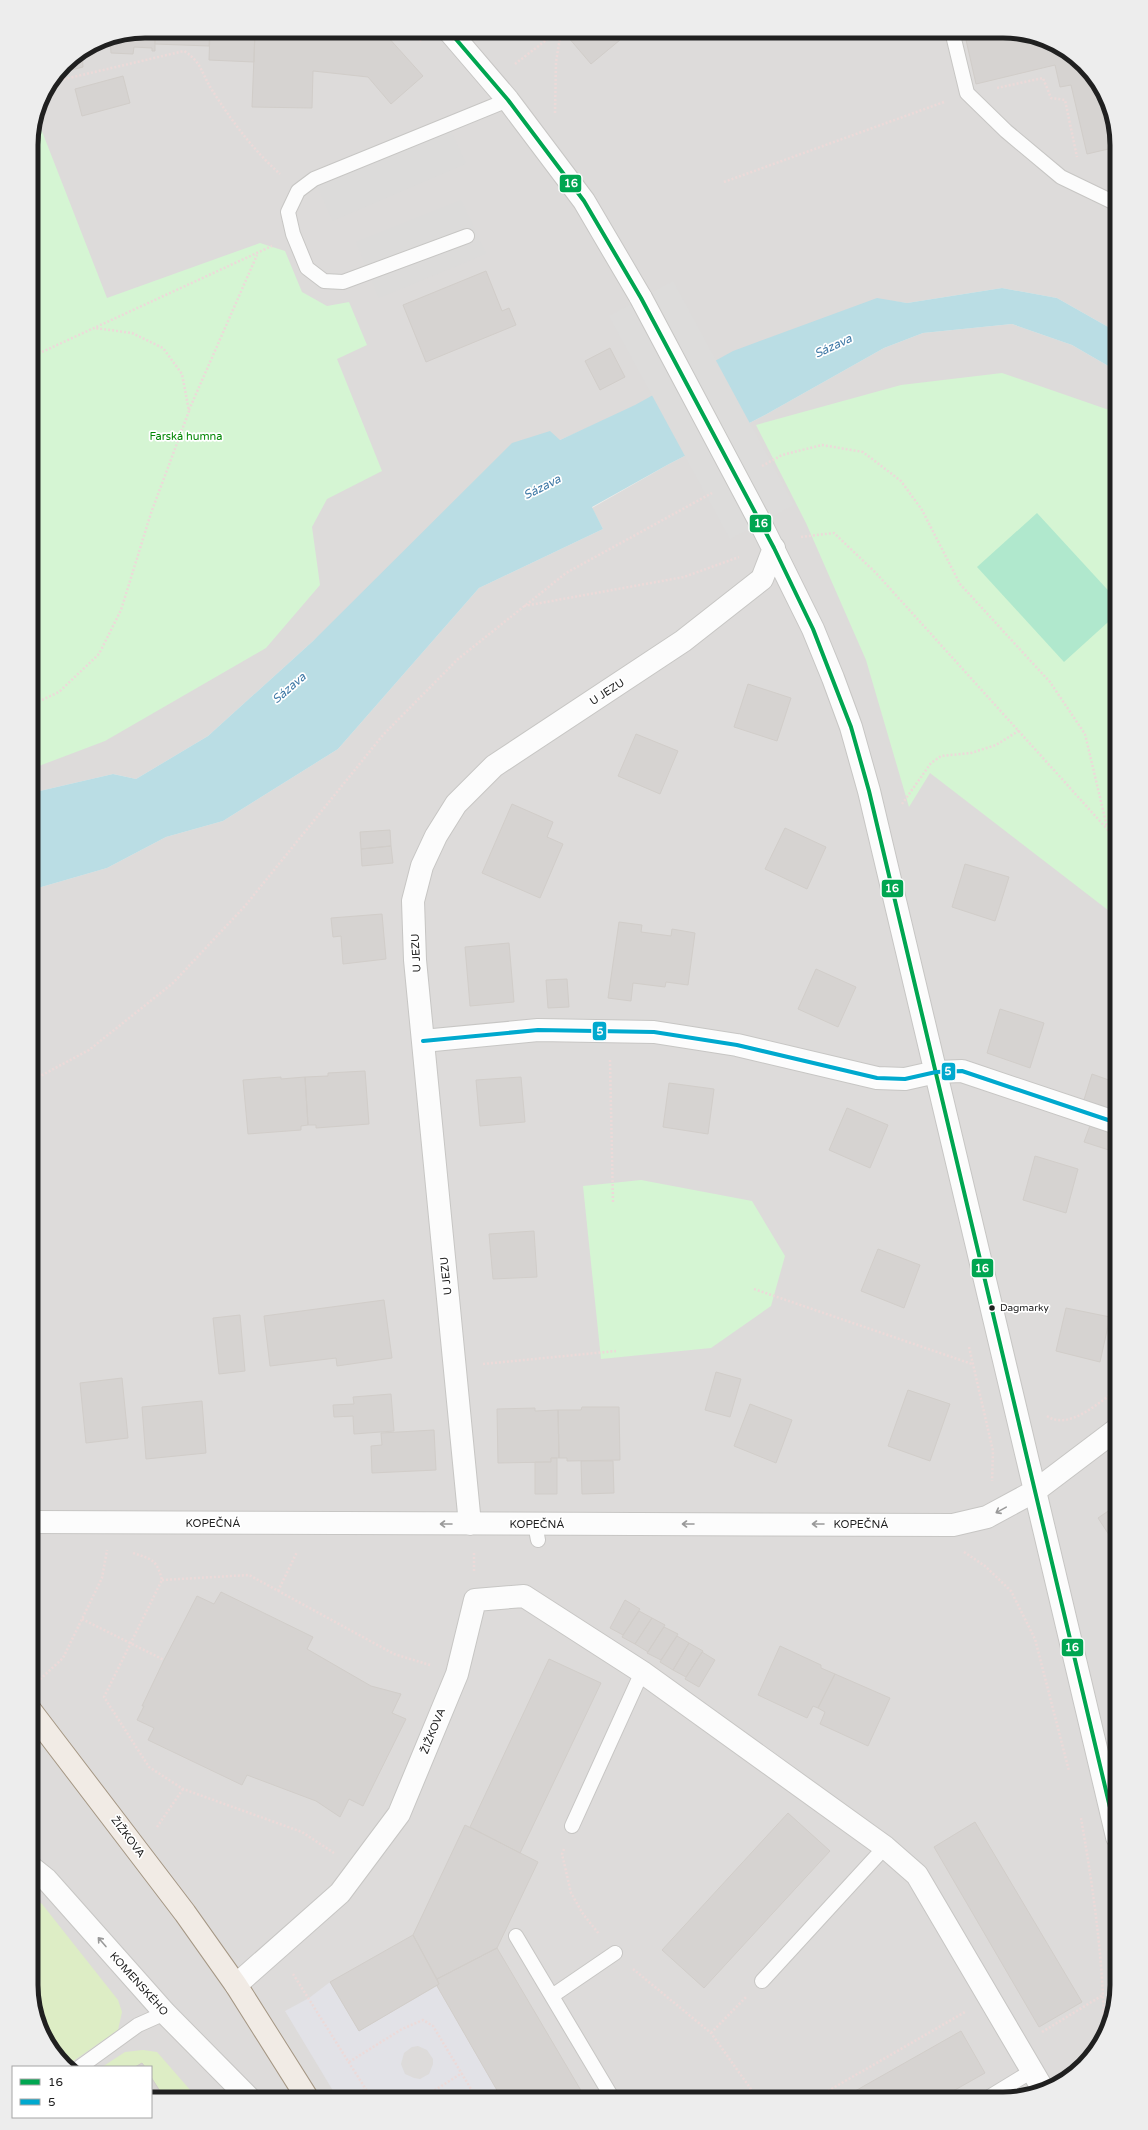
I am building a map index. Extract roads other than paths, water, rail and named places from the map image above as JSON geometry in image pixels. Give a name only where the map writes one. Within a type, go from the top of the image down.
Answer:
[{"type":"main road","name":"ŽIŽKOVA","points":[[38,1720],[186,1913],[236,1985],[304,2092]]},
{"type":"street","points":[[455,38],[508,100],[584,201],[641,298],[774,548],[812,628],[851,727],[869,791],[1110,1803]]},
{"type":"street","name":"U JEZU","points":[[470,1524],[415,960],[413,901],[422,866],[436,836],[456,804],[494,766],[684,641],[762,579],[774,548]]},
{"type":"street","points":[[423,1041],[538,1030],[654,1032],[737,1045],[877,1078],[905,1079],[936,1072],[962,1071],[1110,1121]]},
{"type":"street","name":"KOPEČNÁ","points":[[38,1522],[470,1524],[537,1532],[968,1523],[987,1517],[1035,1491],[1110,1434]]},
{"type":"street","name":"ŽIŽKOVA","points":[[236,1985],[340,1893],[399,1814],[457,1674],[475,1600],[524,1596],[642,1672]]},
{"type":"street","points":[[642,1672],[885,1846],[917,1875],[1040,2085]]},
{"type":"street","name":"KOMENSKÉHO","points":[[38,1873],[46,1879],[165,2013],[243,2092]]},
{"type":"lane","points":[[954,38],[967,94],[1006,131],[1061,177],[1110,201]]},
{"type":"lane","points":[[467,236],[344,282],[324,281],[307,268],[293,234],[288,212],[298,191],[314,179],[508,100]]},
{"type":"lane","points":[[572,1826],[642,1672]]},
{"type":"lane","points":[[762,1981],[885,1846]]},
{"type":"lane","points":[[516,1936],[610,2092]]},
{"type":"lane","points":[[552,1996],[616,1953]]},
{"type":"lane","points":[[81,2066],[138,2025],[165,2013]]},
{"type":"lane","points":[[998,2092],[1032,2071]]},
{"type":"water","name":"Sázava","points":[[1002,288],[1057,298],[1110,328],[1110,367],[1072,345],[1012,324],[923,333],[884,348],[765,415],[669,464],[592,507],[603,529],[479,588],[338,749],[223,821],[166,837],[107,868],[38,888],[38,791],[113,774],[136,779],[208,736],[313,641],[512,443],[550,431],[560,440],[635,405],[733,351],[877,298],[907,303]]},
{"type":"place","name":"Dagmarky","points":[[992,1308]]},
{"type":"park label","name":"Farská humna","points":[[186,436]]}]
